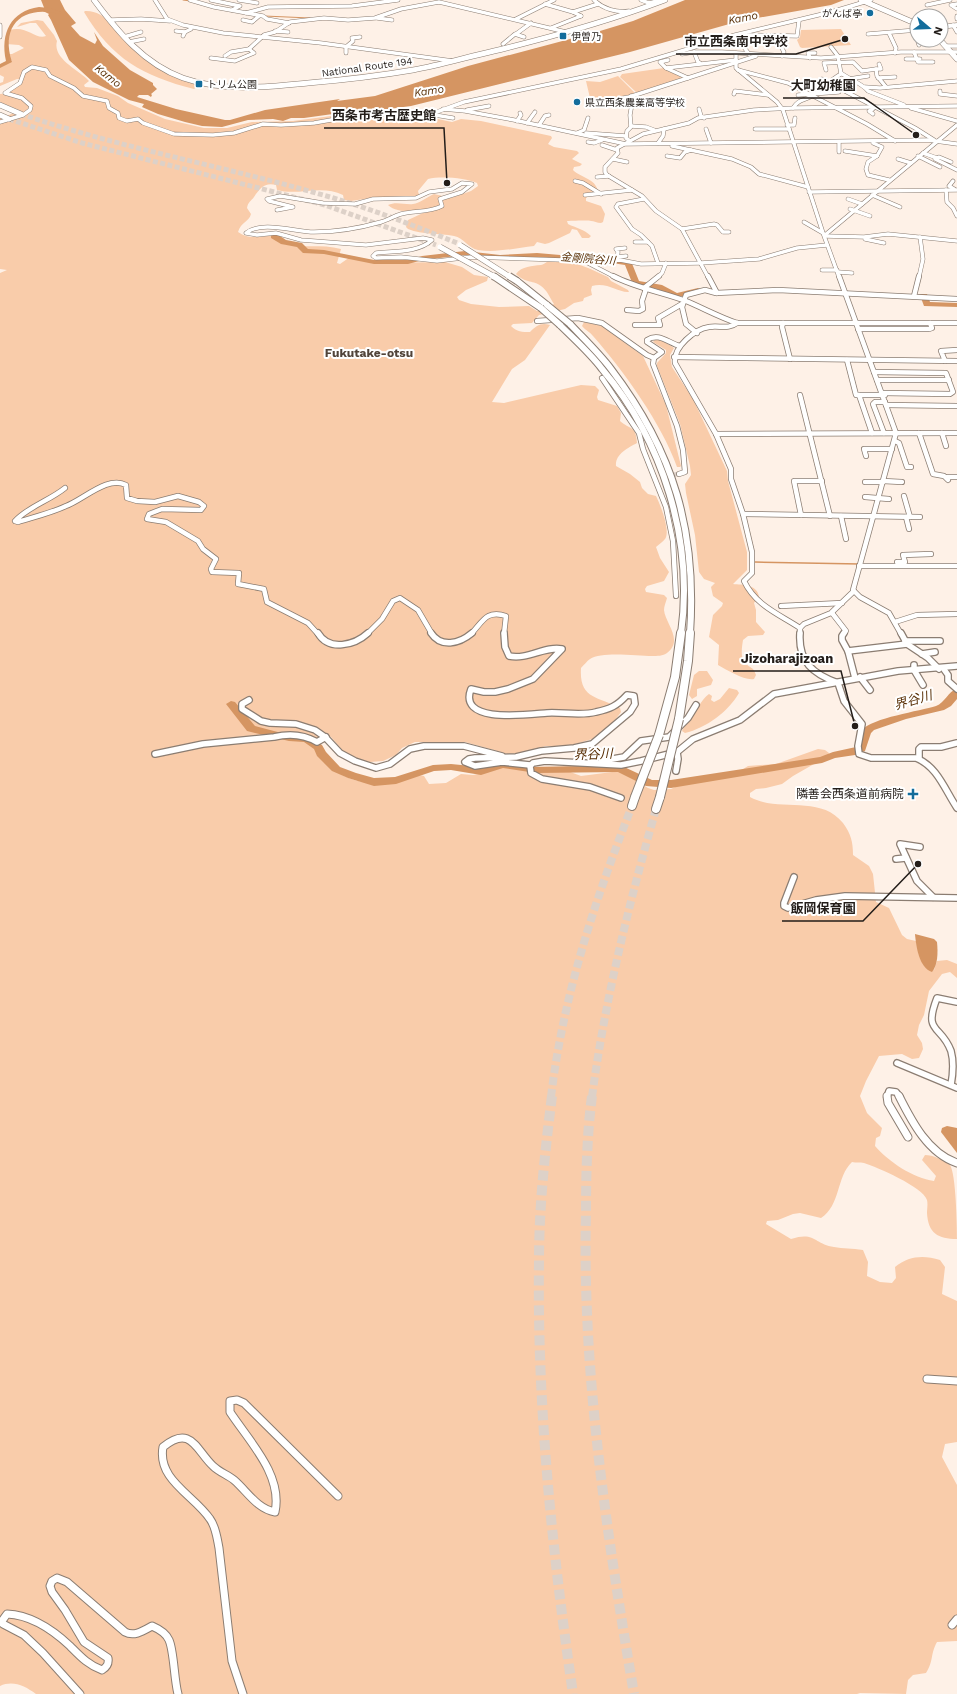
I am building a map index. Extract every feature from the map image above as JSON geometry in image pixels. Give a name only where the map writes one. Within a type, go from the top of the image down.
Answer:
[{"type":"highway","name":"National Route 194","points":[[94,0],[129,42],[144,57],[158,66],[172,73],[199,82],[234,87],[270,86],[352,79],[415,70],[566,32],[665,0]]},
{"type":"highway","points":[[866,1],[909,20]]},
{"type":"highway","points":[[954,52],[957,59]]},
{"type":"highway","points":[[0,105],[19,113]]},
{"type":"highway","points":[[0,115],[8,118]]},
{"type":"highway","points":[[458,244],[517,281],[548,305],[586,340],[610,368],[643,414],[664,454],[678,494],[690,547],[692,577],[691,636],[679,719],[656,809]]},
{"type":"highway","points":[[438,246],[495,277],[541,308],[578,341],[597,361],[633,409],[652,444],[669,487],[681,535],[684,562],[684,614],[676,675],[659,735],[632,806]]},
{"type":"street","points":[[155,0],[159,4],[162,16],[170,21]]},
{"type":"street","points":[[192,0],[215,8],[232,10],[289,23],[318,18],[348,20],[377,18],[392,20]]},
{"type":"street","points":[[211,0],[224,1],[242,7],[232,10]]},
{"type":"street","points":[[232,4],[238,0],[257,3],[261,0]]},
{"type":"street","points":[[433,0],[566,32]]},
{"type":"street","points":[[516,19],[554,0]]},
{"type":"street","points":[[594,0],[597,4],[625,13],[647,7]]},
{"type":"street","points":[[641,0],[650,3],[659,0]]},
{"type":"street","points":[[0,122],[23,116],[30,110],[31,106],[25,100],[5,93],[20,83],[24,72],[32,67],[46,70],[50,76],[66,83],[88,98],[107,101],[109,108],[118,113],[119,118],[127,120],[138,119],[160,130],[178,135],[213,135],[234,133],[259,125],[314,123],[354,116],[379,114],[420,117],[464,102],[596,74],[651,60],[713,41],[866,1],[875,0]]},
{"type":"street","points":[[932,0],[944,1]]},
{"type":"street","points":[[927,5],[950,0]]},
{"type":"street","points":[[293,7],[299,1]]},
{"type":"street","points":[[246,13],[267,5],[313,7],[396,1]]},
{"type":"street","points":[[377,18],[408,7],[439,1]]},
{"type":"street","points":[[573,12],[605,1]]},
{"type":"street","points":[[257,3],[258,8]]},
{"type":"street","points":[[282,6],[285,3]]},
{"type":"street","points":[[545,4],[573,12],[581,16],[551,28]]},
{"type":"street","points":[[957,4],[951,5],[957,9]]},
{"type":"street","points":[[215,8],[218,5]]},
{"type":"street","points":[[408,7],[418,10]]},
{"type":"street","points":[[242,20],[252,22],[259,16]]},
{"type":"street","points":[[788,26],[804,18]]},
{"type":"street","points":[[110,20],[140,19],[170,21],[191,27],[240,35],[302,40],[453,61]]},
{"type":"street","points":[[748,35],[782,37],[797,36],[800,21]]},
{"type":"street","points":[[225,56],[231,52],[250,48],[261,37],[276,31],[289,23]]},
{"type":"street","points":[[503,44],[531,23]]},
{"type":"street","points":[[0,25],[0,37]]},
{"type":"street","points":[[955,25],[957,32]]},
{"type":"street","points":[[176,31],[185,32],[191,29],[191,27]]},
{"type":"street","points":[[713,41],[741,37],[766,27]]},
{"type":"street","points":[[883,27],[896,48],[895,53]]},
{"type":"street","points":[[276,31],[288,32]]},
{"type":"street","points":[[868,34],[909,31]]},
{"type":"street","points":[[124,36],[142,32]]},
{"type":"street","points":[[183,36],[185,32]]},
{"type":"street","points":[[516,34],[524,37]]},
{"type":"street","points":[[247,40],[251,36]]},
{"type":"street","points":[[346,53],[346,47],[353,38],[360,37]]},
{"type":"street","points":[[741,37],[743,46],[749,54]]},
{"type":"street","points":[[782,37],[779,43],[784,52],[782,56]]},
{"type":"street","points":[[529,38],[544,38]]},
{"type":"street","points":[[129,42],[144,39]]},
{"type":"street","points":[[211,58],[235,61],[254,53],[250,48],[244,47]]},
{"type":"street","points":[[722,47],[722,52]]},
{"type":"street","points":[[831,47],[838,57],[841,73],[865,87],[868,91],[907,106],[957,121]]},
{"type":"street","points":[[651,60],[694,52],[722,52],[810,58],[914,52],[954,52]]},
{"type":"street","points":[[694,52],[698,62],[700,63]]},
{"type":"street","points":[[914,52],[918,62],[933,62]]},
{"type":"street","points":[[930,52],[932,56]]},
{"type":"street","points":[[736,53],[738,70],[777,102],[781,108],[827,245],[896,433],[853,587],[854,591],[859,596],[886,609],[906,643],[941,668],[948,675],[948,681],[957,689]]},
{"type":"street","points":[[810,58],[808,53],[815,53]]},
{"type":"street","points":[[613,100],[631,96],[759,54]]},
{"type":"street","points":[[884,54],[888,58]]},
{"type":"street","points":[[906,59],[924,59]]},
{"type":"street","points":[[668,60],[660,62],[666,68],[688,78]]},
{"type":"street","points":[[666,68],[700,63],[736,61]]},
{"type":"street","points":[[853,62],[862,71],[881,69],[879,64]]},
{"type":"street","points":[[826,70],[824,63],[861,62]]},
{"type":"street","points":[[876,69],[878,78],[888,88]]},
{"type":"street","points":[[738,70],[784,81],[812,94],[885,133],[895,141]]},
{"type":"street","points":[[793,108],[798,101],[812,94],[841,73]]},
{"type":"street","points":[[582,80],[596,74]]},
{"type":"street","points":[[849,79],[868,76]]},
{"type":"street","points":[[878,78],[895,77]]},
{"type":"street","points":[[822,79],[936,141]]},
{"type":"street","points":[[921,79],[924,84]]},
{"type":"street","points":[[865,87],[888,88],[957,81]]},
{"type":"street","points":[[919,84],[917,86],[919,89]]},
{"type":"street","points":[[734,94],[735,91],[768,95]]},
{"type":"street","points":[[940,91],[940,94],[957,96]]},
{"type":"street","points":[[798,95],[839,92]]},
{"type":"street","points":[[626,136],[631,126],[629,115],[633,98],[631,96]]},
{"type":"street","points":[[942,98],[957,106]]},
{"type":"street","points":[[717,292],[709,288],[701,263],[682,229],[656,211],[632,190],[609,176],[605,168],[618,153],[617,148],[638,136],[654,130],[688,123],[696,119],[754,110],[781,108],[926,106],[957,100]]},
{"type":"street","points":[[950,114],[951,102]]},
{"type":"street","points":[[926,106],[928,112]]},
{"type":"street","points":[[443,109],[465,111],[487,107]]},
{"type":"street","points":[[873,107],[873,109],[869,111],[873,114]]},
{"type":"street","points":[[699,109],[701,116],[704,118]]},
{"type":"street","points":[[452,110],[450,112],[458,114]]},
{"type":"street","points":[[465,111],[473,114],[538,125],[626,144],[936,141],[957,144]]},
{"type":"street","points":[[527,123],[535,112]]},
{"type":"street","points":[[517,121],[521,115],[520,113]]},
{"type":"street","points":[[429,114],[453,118]]},
{"type":"street","points":[[538,125],[545,116],[548,115]]},
{"type":"street","points":[[581,133],[586,127],[588,118]]},
{"type":"street","points":[[755,129],[788,127],[794,125],[795,118]]},
{"type":"street","points":[[824,235],[852,210],[872,196],[889,180],[957,125]]},
{"type":"street","points":[[631,126],[646,127],[654,130]]},
{"type":"street","points":[[660,143],[664,128]]},
{"type":"street","points":[[706,129],[711,143]]},
{"type":"street","points":[[576,134],[626,136],[630,141]]},
{"type":"street","points":[[869,138],[872,142],[882,146],[876,156],[868,162],[866,169],[868,175],[889,180]]},
{"type":"street","points":[[588,142],[594,143],[602,140]]},
{"type":"street","points":[[839,142],[839,152]]},
{"type":"street","points":[[660,143],[732,159],[751,167],[759,174],[808,187]]},
{"type":"street","points":[[602,145],[617,150]]},
{"type":"street","points":[[667,156],[680,158],[685,152],[692,150]]},
{"type":"street","points":[[845,151],[876,156]]},
{"type":"street","points":[[923,153],[951,162]]},
{"type":"street","points":[[918,156],[940,167]]},
{"type":"street","points":[[937,158],[935,160],[957,170]]},
{"type":"street","points":[[613,159],[627,162]]},
{"type":"street","points":[[898,159],[911,163]]},
{"type":"street","points":[[597,177],[609,176]]},
{"type":"street","points":[[575,181],[583,183],[601,194]]},
{"type":"street","points":[[953,181],[949,186],[956,190]]},
{"type":"street","points":[[277,210],[286,210],[293,207],[272,203],[268,201],[269,198],[280,196],[323,203],[355,204],[373,199],[416,198],[429,192],[452,189],[462,183],[471,183],[472,185],[470,188],[458,194],[440,199],[442,206],[433,212],[401,214],[381,222],[342,230],[314,232],[284,228],[256,228],[251,229],[246,233],[257,236],[281,233],[290,237],[306,240],[366,244],[423,238],[432,240],[429,244],[415,248],[376,253],[373,256],[376,258],[401,257],[437,261],[471,257],[584,260],[616,259],[641,264],[701,263],[754,259],[797,248],[827,245]]},
{"type":"street","points":[[585,195],[632,190]]},
{"type":"street","points":[[946,190],[947,202],[953,208],[957,216]]},
{"type":"street","points":[[809,192],[956,190]]},
{"type":"street","points":[[872,196],[895,206]]},
{"type":"street","points":[[872,196],[900,207]]},
{"type":"street","points":[[644,199],[616,206],[632,230],[648,242],[653,248],[654,255],[658,263]]},
{"type":"street","points":[[848,199],[862,204]]},
{"type":"street","points":[[852,210],[870,216]]},
{"type":"street","points":[[804,222],[824,235],[863,237],[884,234],[957,241]]},
{"type":"street","points":[[682,229],[714,224],[723,232],[729,232]]},
{"type":"street","points":[[863,237],[867,240],[884,243]]},
{"type":"street","points":[[914,296],[923,259],[920,237]]},
{"type":"street","points":[[635,242],[648,242]]},
{"type":"street","points":[[616,259],[618,252],[616,249],[625,248]]},
{"type":"street","points":[[616,259],[626,256]]},
{"type":"street","points":[[594,266],[593,263],[597,259]]},
{"type":"street","points":[[584,260],[618,279],[737,323],[957,323]]},
{"type":"street","points":[[627,310],[639,311],[643,309],[642,301],[647,285],[660,276],[666,263]]},
{"type":"street","points":[[822,270],[852,273]]},
{"type":"street","points":[[635,325],[660,325],[658,318],[683,302],[689,294],[709,288],[717,292],[778,290],[845,292],[957,299]]},
{"type":"street","points":[[683,302],[683,314],[686,319],[686,324],[697,333]]},
{"type":"street","points":[[537,321],[578,318],[602,323],[654,358]]},
{"type":"street","points":[[737,323],[730,326],[709,327],[697,333],[680,346],[674,358],[678,369],[716,434],[731,469],[731,479],[743,514],[752,552],[752,570],[744,581],[762,603],[775,614],[800,628]]},
{"type":"street","points":[[783,323],[782,327],[790,359]]},
{"type":"street","points":[[858,329],[929,329],[932,328],[930,323]]},
{"type":"street","points":[[679,474],[685,472],[681,447],[664,390],[653,366],[654,358],[662,352],[647,342],[647,340],[651,336],[660,336],[672,345],[680,346]]},
{"type":"street","points":[[945,361],[941,351],[957,350]]},
{"type":"street","points":[[674,358],[957,361]]},
{"type":"street","points":[[847,360],[856,394],[859,395],[872,433]]},
{"type":"street","points":[[859,395],[950,394],[953,392],[947,374],[943,372],[874,372]]},
{"type":"street","points":[[602,378],[640,433],[643,449],[666,507],[673,540],[676,596]]},
{"type":"street","points":[[877,380],[949,380]]},
{"type":"street","points":[[951,387],[957,387]]},
{"type":"street","points":[[882,394],[953,395]]},
{"type":"street","points":[[800,395],[830,516]]},
{"type":"street","points":[[884,433],[873,404],[875,402],[957,406]]},
{"type":"street","points":[[919,433],[933,474],[947,478],[957,477]]},
{"type":"street","points":[[942,433],[946,446]]},
{"type":"street","points":[[716,434],[957,433]]},
{"type":"street","points":[[895,441],[899,443],[907,467],[911,466]]},
{"type":"street","points":[[866,456],[864,449],[892,449]]},
{"type":"street","points":[[653,476],[660,476]]},
{"type":"street","points":[[801,515],[794,482],[822,481]]},
{"type":"street","points":[[65,488],[58,494],[34,505],[15,521],[18,522],[55,510],[112,482],[123,483],[126,486],[127,498],[131,500],[155,502],[176,496],[199,502],[204,506],[201,510],[161,509],[149,513],[147,519],[166,522],[198,541],[203,549],[216,559],[216,562],[211,569],[212,572],[238,573],[238,584],[264,589],[267,602],[310,624],[316,629],[320,638],[326,642],[344,644],[355,642],[365,637],[388,614],[393,601],[400,598],[418,610],[423,621],[439,642],[449,643],[461,640],[474,632],[485,616],[502,614],[506,616],[504,637],[506,650],[509,656],[521,658],[540,652],[562,648],[562,650],[544,666],[533,679],[508,689],[495,692],[484,692],[471,689],[469,694],[470,701],[473,706],[486,714],[503,716],[548,713],[594,713],[618,705],[627,695],[634,696],[635,699],[633,708],[600,739],[592,744],[574,748],[541,750],[516,757],[502,756],[470,747],[423,745],[408,750],[387,764],[376,768],[344,756],[316,730],[301,725],[270,724],[254,718],[242,709],[242,704],[248,700]]},
{"type":"street","points":[[865,482],[902,482]]},
{"type":"street","points":[[865,496],[889,499]]},
{"type":"street","points":[[904,496],[909,529]]},
{"type":"street","points":[[743,514],[920,517]]},
{"type":"street","points":[[841,516],[846,539]]},
{"type":"street","points":[[860,564],[905,562],[903,555],[931,554]]},
{"type":"street","points":[[860,564],[957,566]]},
{"type":"street","points":[[854,591],[832,612],[804,624],[800,628],[800,652],[802,657],[818,674],[838,683],[844,701],[862,724],[862,732],[857,749],[860,755],[871,758],[919,758],[934,771],[957,808]]},
{"type":"street","points":[[781,606],[842,603]]},
{"type":"street","points":[[832,612],[846,631],[842,636],[842,640],[848,651],[857,677],[870,690]]},
{"type":"street","points":[[895,622],[917,615],[957,614]]},
{"type":"street","points":[[848,651],[940,640]]},
{"type":"street","points":[[922,654],[935,652]]},
{"type":"street","points":[[502,756],[497,758],[475,758],[465,762],[482,766],[503,762],[516,765],[530,765],[545,761],[621,764],[677,752],[693,739],[740,720],[772,695],[838,683],[857,677],[914,667],[941,668],[957,666]]},
{"type":"street","points":[[914,667],[923,685]]},
{"type":"street","points":[[591,762],[624,757],[641,741],[669,737],[688,718],[696,705]]},
{"type":"street","points":[[155,754],[203,744],[274,737],[283,734],[298,734],[307,736],[317,742],[326,738]]},
{"type":"street","points":[[919,758],[919,749],[921,747],[941,747],[957,743]]},
{"type":"street","points":[[676,772],[678,759],[677,752]]},
{"type":"street","points":[[530,765],[531,774],[535,777],[558,783],[585,786],[621,798]]},
{"type":"street","points":[[920,847],[900,844],[917,881],[933,897]]},
{"type":"street","points":[[896,859],[906,858]]},
{"type":"street","points":[[794,877],[784,903],[784,906],[788,908],[816,900],[845,896],[957,898]]},
{"type":"street","points":[[897,1063],[954,1087],[951,1052],[948,1044],[932,1023],[931,1016],[937,998],[957,1002]]},
{"type":"street","points":[[908,1137],[888,1103],[886,1097],[889,1090],[896,1092],[899,1095],[916,1125],[935,1151],[945,1158],[957,1163]]},
{"type":"street","points":[[927,1379],[957,1381]]},
{"type":"street","points":[[243,1694],[232,1661],[216,1533],[210,1518],[175,1483],[166,1470],[160,1458],[163,1446],[171,1441],[181,1438],[187,1439],[195,1444],[205,1458],[215,1468],[234,1480],[258,1503],[272,1512],[276,1512],[278,1496],[271,1477],[230,1412],[230,1401],[238,1400],[244,1403],[338,1496]]},
{"type":"street","points":[[80,1694],[38,1648],[24,1635],[3,1624],[2,1621],[7,1614],[12,1613],[26,1617],[50,1630],[65,1641],[88,1665],[102,1670],[107,1667],[109,1663],[108,1658],[84,1642],[65,1610],[52,1592],[50,1586],[52,1581],[58,1578],[67,1582],[122,1631],[128,1634],[137,1634],[152,1626],[161,1629],[168,1636],[170,1642],[175,1684],[178,1694]]},
{"type":"shaded area","points":[[84,12],[99,14],[105,18],[130,46],[145,60],[162,70],[199,85],[194,89],[176,84],[159,78],[130,63],[106,42]]},
{"type":"shaded area","points":[[37,20],[43,21],[54,35],[57,41],[58,53],[62,59],[89,81],[84,85],[85,87],[97,88],[118,96],[128,103],[165,119],[204,128],[227,128],[252,122],[293,121],[354,113],[409,110],[420,112],[400,112],[394,114],[433,118],[452,122],[461,119],[481,121],[551,136],[552,138],[548,144],[554,147],[577,151],[579,153],[572,159],[582,164],[574,167],[573,170],[594,183],[598,191],[586,198],[586,201],[601,206],[605,214],[603,222],[601,223],[589,221],[567,221],[568,224],[583,230],[591,236],[589,238],[582,238],[577,230],[572,229],[570,233],[545,244],[537,242],[534,246],[499,251],[478,250],[454,236],[419,232],[408,229],[406,227],[408,220],[423,213],[422,211],[399,210],[391,208],[388,205],[394,203],[416,203],[434,194],[451,198],[471,191],[478,186],[477,183],[472,181],[453,178],[428,179],[418,191],[419,195],[417,196],[371,198],[351,201],[344,200],[343,195],[327,190],[293,192],[277,190],[276,185],[269,184],[261,188],[248,204],[247,208],[251,214],[250,217],[241,226],[238,232],[243,235],[251,237],[271,236],[287,245],[341,249],[337,263],[340,264],[350,257],[362,261],[379,263],[445,262],[462,267],[474,275],[488,277],[487,281],[466,290],[457,297],[459,300],[471,304],[499,307],[529,306],[537,311],[547,309],[554,304],[545,290],[538,284],[523,279],[516,274],[524,268],[541,265],[552,260],[566,261],[588,268],[608,277],[611,281],[628,290],[629,292],[625,292],[603,285],[592,286],[592,295],[584,298],[583,301],[574,303],[565,309],[539,315],[532,323],[513,324],[511,326],[515,329],[527,332],[530,332],[541,324],[550,325],[525,360],[512,369],[492,402],[504,403],[581,385],[595,386],[599,390],[597,397],[598,400],[617,406],[621,413],[620,421],[632,429],[635,433],[637,443],[626,449],[620,455],[616,462],[616,466],[640,482],[642,488],[648,494],[656,496],[667,530],[665,539],[656,547],[660,558],[669,572],[664,581],[647,586],[645,589],[646,592],[664,595],[667,598],[664,610],[674,637],[674,643],[672,648],[667,653],[662,655],[603,655],[590,659],[581,668],[581,678],[586,691],[597,698],[620,708],[621,712],[616,719],[596,738],[568,746],[546,746],[520,753],[508,754],[465,742],[415,742],[402,748],[396,755],[383,761],[370,762],[358,759],[343,751],[331,737],[325,735],[319,738],[319,755],[332,768],[349,778],[357,781],[381,784],[397,782],[414,776],[424,776],[429,784],[446,783],[461,774],[473,775],[484,773],[502,766],[557,767],[581,776],[620,771],[654,790],[671,789],[683,783],[732,776],[748,766],[776,764],[818,749],[825,750],[829,753],[828,756],[782,784],[756,789],[750,793],[750,797],[761,802],[774,804],[811,806],[834,814],[843,823],[850,835],[853,855],[869,866],[873,874],[876,902],[889,908],[902,935],[907,939],[916,941],[919,955],[934,970],[937,961],[947,960],[957,964],[957,978],[950,972],[942,974],[929,991],[924,1015],[919,1025],[917,1035],[922,1043],[923,1049],[919,1058],[912,1059],[902,1054],[879,1056],[860,1096],[867,1113],[882,1128],[880,1136],[876,1138],[875,1146],[887,1158],[918,1177],[934,1181],[936,1176],[922,1160],[925,1155],[938,1158],[950,1165],[955,1189],[957,1239],[944,1238],[935,1234],[929,1226],[927,1200],[917,1189],[889,1173],[870,1165],[852,1162],[843,1175],[832,1206],[821,1218],[800,1213],[778,1220],[767,1221],[766,1224],[791,1239],[805,1236],[837,1248],[863,1250],[868,1262],[867,1276],[880,1282],[892,1283],[896,1278],[895,1267],[900,1263],[922,1257],[940,1260],[945,1267],[942,1294],[957,1301],[957,1442],[945,1444],[942,1457],[957,1485],[957,1641],[937,1642],[926,1673],[913,1675],[908,1680],[906,1694],[36,1694],[19,1685],[5,1684],[0,1686],[0,273],[7,270],[0,269],[0,117],[7,116],[19,110],[0,102],[0,94],[7,93],[14,89],[24,79],[17,79],[0,86],[0,83],[3,82],[4,77],[0,75],[0,67],[12,61],[7,54],[12,54],[24,48],[19,45],[6,44],[9,40],[7,38],[10,30],[21,29],[38,36],[46,36],[36,23],[30,23],[17,27],[21,23]]},
{"type":"shaded area","points":[[841,29],[851,45],[802,48],[797,40],[800,37],[801,30]]},
{"type":"shaded area","points":[[664,68],[683,78],[637,93],[620,77],[622,74]]},
{"type":"shaded area","points":[[618,76],[636,94],[617,97],[590,98],[586,81],[600,82]]},
{"type":"shaded area","points":[[584,322],[602,326],[643,356],[666,405],[680,467],[677,467],[662,433],[641,398],[605,350],[582,326]]},
{"type":"shaded area","points":[[656,338],[674,348],[670,355],[672,367],[693,399],[727,471],[728,481],[747,552],[747,570],[733,584],[752,587],[757,592],[759,596],[754,603],[756,610],[756,622],[765,632],[763,635],[748,636],[743,640],[742,658],[745,663],[754,670],[756,675],[754,679],[741,677],[718,665],[719,645],[709,637],[713,615],[723,603],[713,596],[711,587],[715,583],[704,579],[699,572],[695,535],[685,484],[691,475],[690,466],[680,424],[657,366],[657,363],[666,353],[666,350],[653,342]]},
{"type":"shaded area","points":[[699,671],[707,671],[713,680],[711,685],[697,689],[697,696],[692,699],[689,695],[694,675]]},
{"type":"shaded area","points":[[729,688],[737,690],[739,693],[723,713],[693,731],[685,733],[682,731],[706,696],[709,694],[712,696],[711,700],[714,702],[720,699]]},
{"type":"water","name":"Kamo","points":[[41,0],[60,0],[65,10],[76,23],[71,26],[80,36],[95,44],[97,40],[94,32],[103,46],[130,70],[153,83],[157,89],[151,94],[151,97],[148,95],[139,95],[137,97],[176,109],[230,120],[265,110],[340,99],[337,101],[375,96],[468,66],[633,21],[685,0],[844,0],[831,5],[740,21],[630,52],[411,106],[388,109],[394,110],[340,113],[304,118],[291,118],[283,121],[273,119],[248,120],[222,127],[202,126],[158,114],[142,107],[144,104],[129,100],[93,82],[69,60],[48,15],[49,14],[43,11],[45,10]]},
{"type":"water","points":[[915,934],[934,939],[937,942],[936,962],[932,972],[924,966],[921,961],[917,950]]},
{"type":"water","points":[[947,1126],[957,1128],[957,1153],[941,1132],[942,1128]]},
{"type":"waterway","points":[[183,0],[190,1]]},
{"type":"waterway","points":[[0,66],[9,62],[5,51],[6,34],[15,18],[30,10],[49,9],[59,12]]},
{"type":"waterway","points":[[264,16],[310,18]]},
{"type":"waterway","name":"金剛院谷川","points":[[274,236],[284,242],[299,245],[306,251],[324,252],[374,262],[408,262],[422,258],[465,253],[500,257],[537,255],[595,260]]},
{"type":"waterway","name":"金剛院谷川","points":[[615,261],[628,263],[636,283],[659,287],[676,296],[698,290]]},
{"type":"waterway","name":"金剛院谷川","points":[[912,296],[924,296],[927,304],[957,305]]},
{"type":"waterway","points":[[755,562],[860,564]]},
{"type":"waterway","name":"界谷川","points":[[231,704],[251,729],[289,738],[306,739],[318,747],[321,754],[336,769],[352,776],[374,782],[396,780],[433,768],[451,767],[481,771],[503,764],[536,770],[620,768],[650,783],[671,784],[822,760],[833,755],[855,752],[861,749],[866,732],[870,728],[904,716],[940,708],[947,704],[957,692]]},
{"type":"tunnel","points":[[21,114],[96,137],[285,185],[357,205],[457,243]]},
{"type":"tunnel","points":[[9,119],[82,143],[325,205],[436,245]]},
{"type":"tunnel","points":[[660,476],[679,474]]},
{"type":"tunnel","points":[[551,1097],[556,1059],[572,985],[582,949],[605,877],[632,806]]},
{"type":"tunnel","points":[[592,1097],[597,1060],[611,988],[636,880],[656,809]]},
{"type":"tunnel","points":[[552,1096],[541,1199],[539,1316],[543,1424],[547,1478],[552,1532],[573,1694]]},
{"type":"tunnel","points":[[592,1096],[586,1184],[586,1274],[592,1394],[606,1515],[634,1694]]},
{"type":"place","name":"がんば亭","points":[[870,13]]},
{"type":"place","name":"伊曽乃","points":[[563,36]]},
{"type":"place","name":"市立西条南中学校","points":[[845,39]]},
{"type":"place","name":"トリム公園","points":[[199,84]]},
{"type":"place","name":"県立西条農業高等学校","points":[[577,102]]},
{"type":"place","name":"大町幼稚園","points":[[916,135]]},
{"type":"place","name":"西条市考古歴史館","points":[[447,183]]},
{"type":"place","name":"Jizoharajizoan","points":[[855,726]]},
{"type":"place","name":"隣善会西条道前病院","points":[[913,794]]},
{"type":"place","name":"飯岡保育園","points":[[918,864]]},
{"type":"district","name":"Fukutake-otsu","points":[[369,353]]}]
